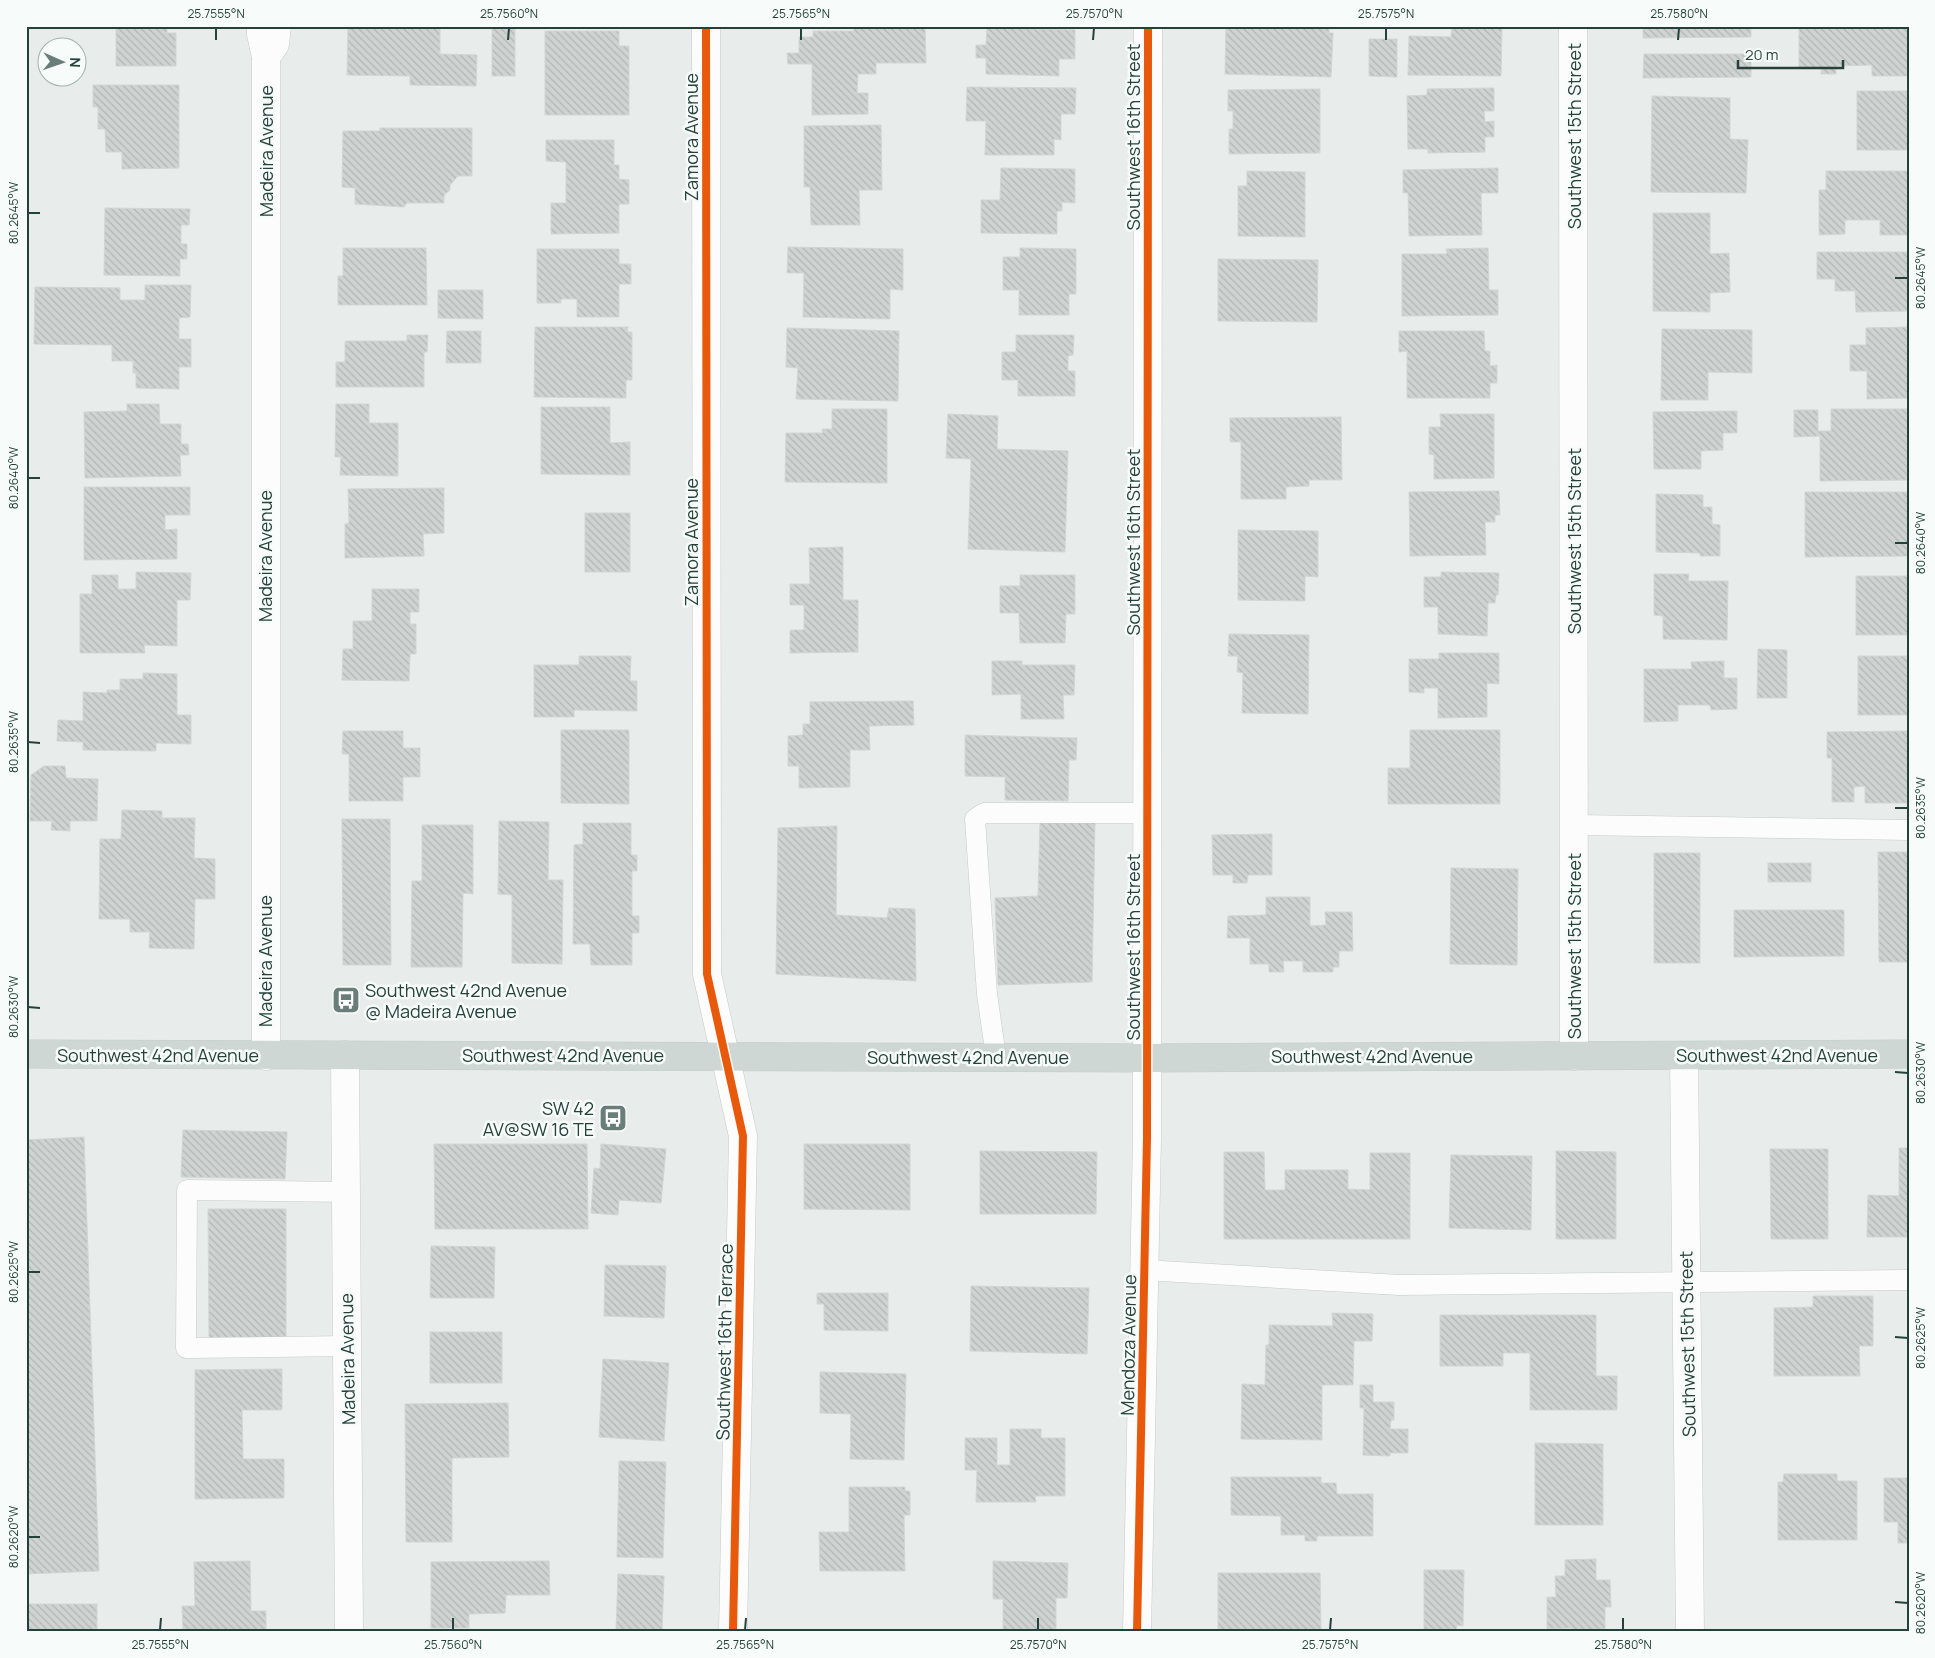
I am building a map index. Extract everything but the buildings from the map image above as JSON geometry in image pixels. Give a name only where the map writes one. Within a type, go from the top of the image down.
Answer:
[{"type":"main road","name":"Southwest 42nd Avenue","points":[[26,1054],[1147,1058],[1398,1055],[1684,1056],[1909,1054]]},
{"type":"street","name":"Madeira Avenue","points":[[261,26],[266,57],[266,1056]]},
{"type":"street","name":"Madeira Avenue","points":[[266,57],[275,44],[277,26]]},
{"type":"street","name":"Zamora Avenue","points":[[706,26],[707,974],[725,1055]]},
{"type":"street","name":"Southwest 16th Street","points":[[1147,1058],[1149,813],[1148,26]]},
{"type":"street","name":"Southwest 15th Street","points":[[1573,26],[1574,1056]]},
{"type":"street","name":"Madeira Avenue","points":[[345,1055],[349,1632]]},
{"type":"street","name":"Southwest 16th Terrace","points":[[725,1055],[743,1136],[733,1632]]},
{"type":"street","name":"Southwest 15th Street","points":[[1684,1056],[1690,1632]]},
{"type":"street","name":"Mendoza Avenue","points":[[1137,1632],[1147,1058]]},
{"type":"lane","points":[[996,1057],[987,994],[975,820],[984,813],[1149,813]]},
{"type":"lane","points":[[1575,825],[1909,830]]},
{"type":"lane","points":[[345,1192],[187,1190],[186,1348],[348,1346]]},
{"type":"lane","points":[[1144,1270],[1399,1285],[1909,1280]]},
{"type":"cycle path","points":[[706,26],[707,974],[743,1136],[733,1632]]},
{"type":"cycle path","points":[[1137,1632],[1147,1138],[1148,26]]},
{"type":"place","name":"Southwest 42nd Avenue @ Madeira Avenue","points":[[346,1000]]},
{"type":"place","name":"SW 42 AV@SW 16 TE","points":[[613,1118]]}]
